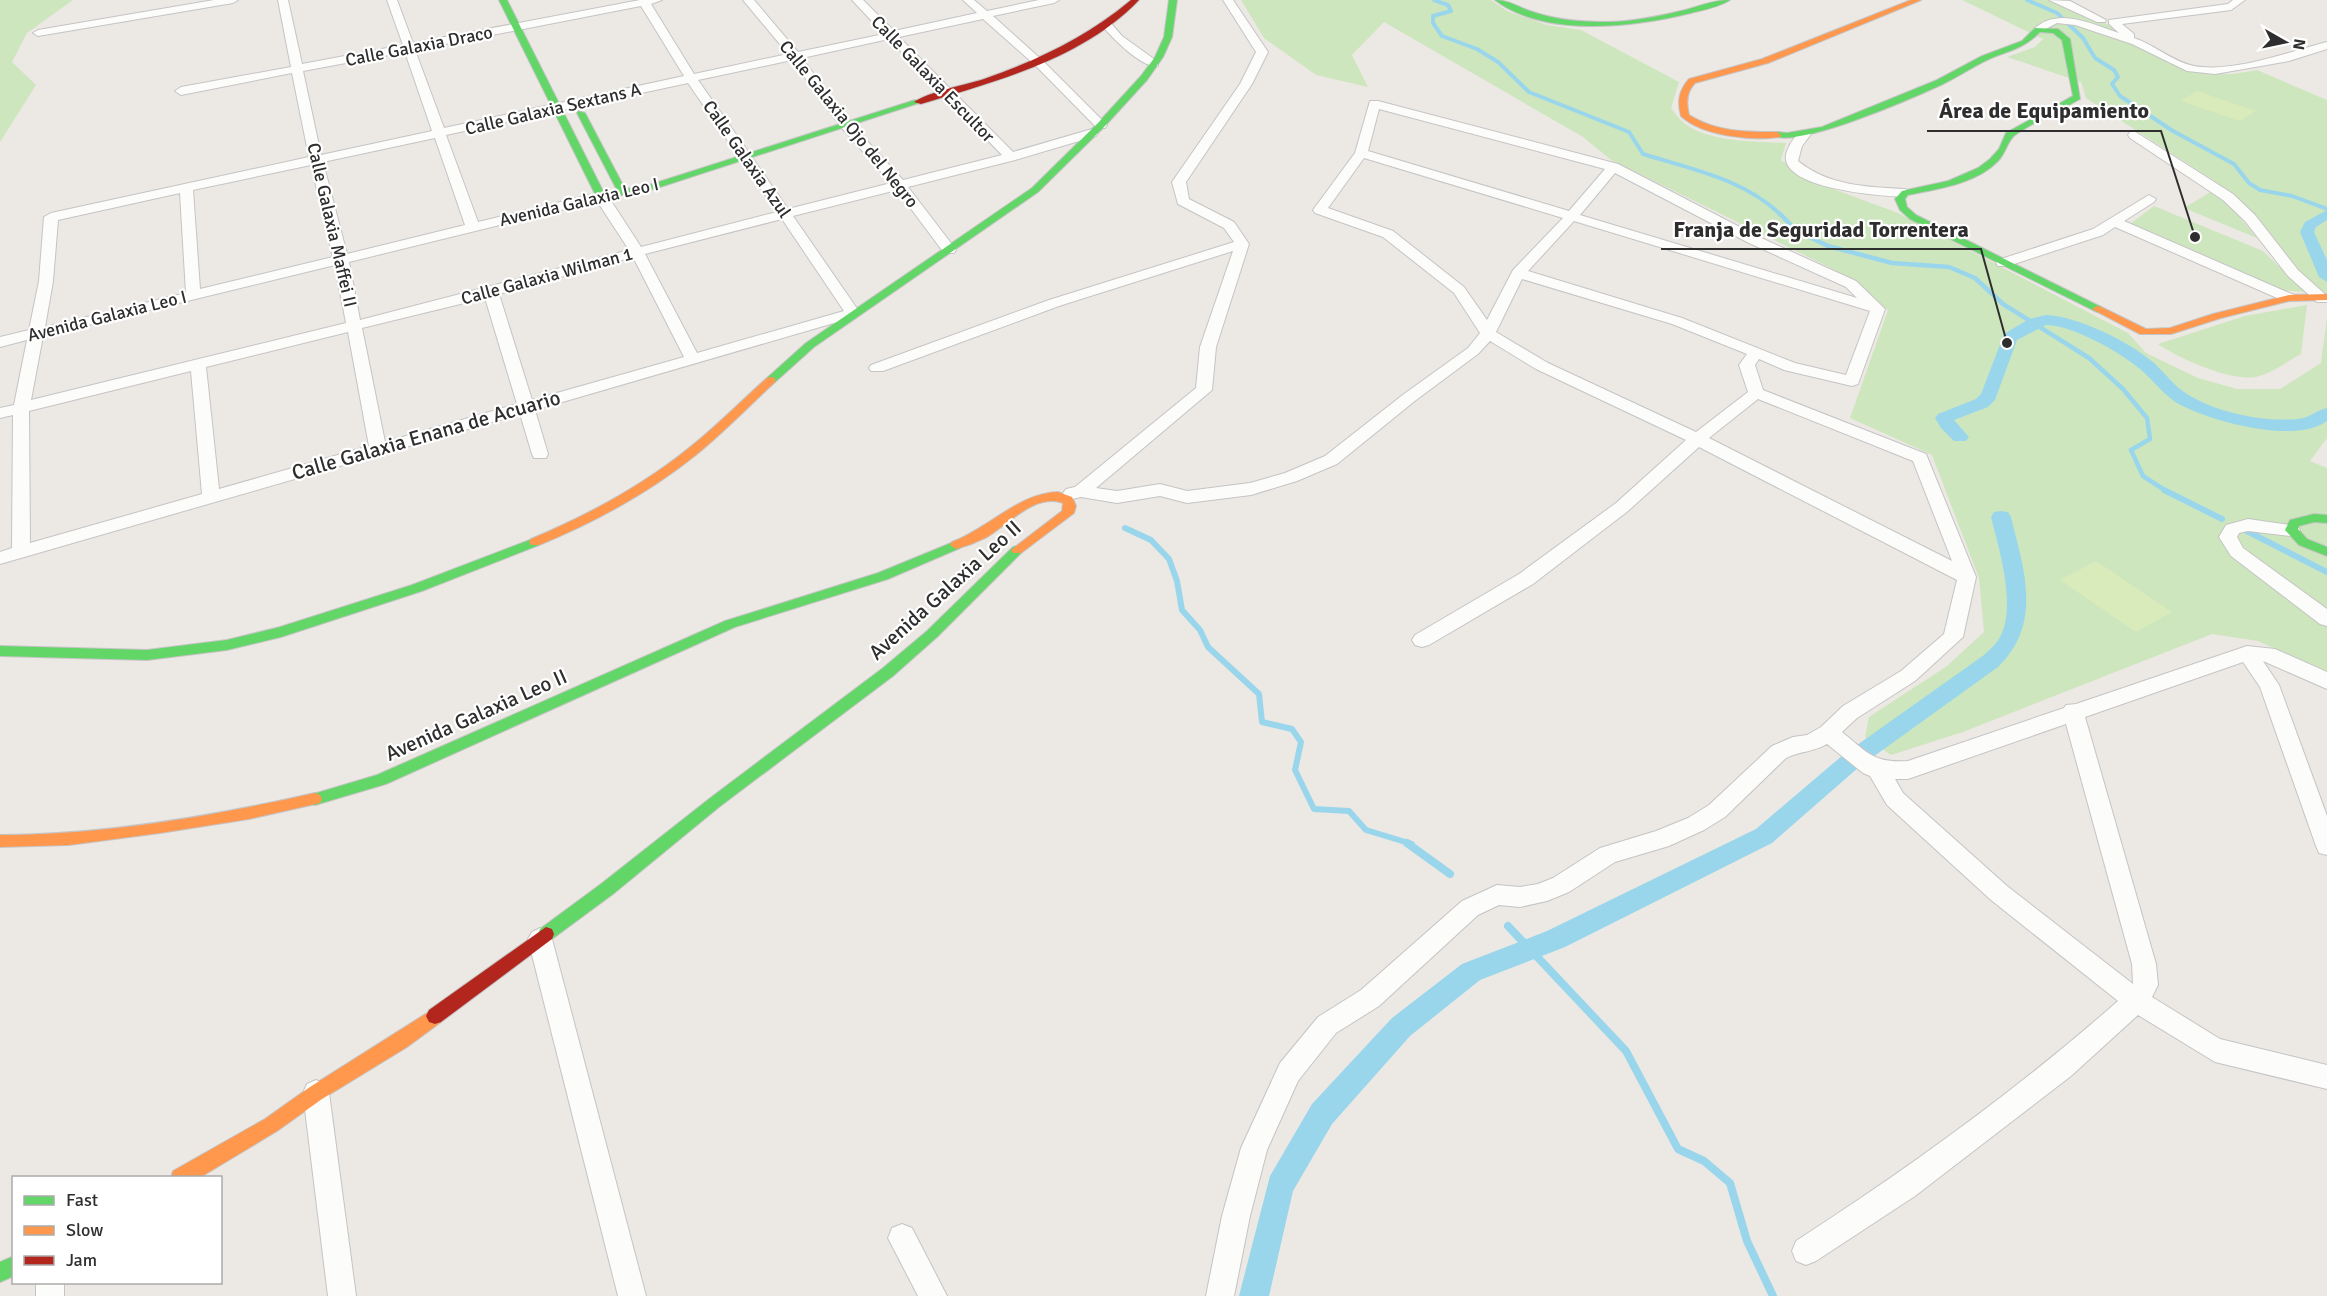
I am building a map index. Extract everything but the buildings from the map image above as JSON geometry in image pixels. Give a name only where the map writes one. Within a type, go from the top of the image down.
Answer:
[{"type":"street","points":[[38,33],[232,0]]},
{"type":"street","name":"Calle Galaxia Maffei II","points":[[283,0],[316,160],[341,259],[378,450]]},
{"type":"street","points":[[392,0],[473,226]]},
{"type":"street","points":[[503,0],[601,196],[637,252],[692,357]]},
{"type":"street","name":"Calle Galaxia Ojo del Negro","points":[[748,0],[795,56],[845,124],[900,185],[949,250]]},
{"type":"street","name":"Calle Galaxia Escultor","points":[[857,0],[945,93],[1011,157]]},
{"type":"street","points":[[968,0],[1039,63],[1097,129]]},
{"type":"street","name":"Calle Galaxia Sextans A","points":[[35,334],[45,280],[51,217],[557,108],[573,98],[691,78],[1054,0]]},
{"type":"street","name":"Avenida Galaxia Leo I","points":[[0,342],[473,226],[622,191],[651,187],[1039,63],[1105,23],[1135,0]]},
{"type":"street","points":[[0,651],[147,655],[220,646],[280,632],[417,588],[510,554],[564,530],[629,493],[691,452],[732,417],[775,374],[853,313],[1035,190],[1097,129],[1154,64],[1168,37],[1173,0]]},
{"type":"street","points":[[1228,0],[1262,52],[1246,84],[1179,182],[1183,201],[1229,225],[1242,244]]},
{"type":"street","points":[[1499,0],[1542,19],[1582,26],[1681,14],[1726,0]]},
{"type":"street","points":[[1917,0],[1765,61],[1699,78],[1686,85],[1682,103],[1683,110],[1689,120],[1699,126],[1726,133],[1805,134],[1838,125],[1940,82],[1985,58],[2025,43],[2038,30],[2055,20],[2064,20],[2138,43],[2191,69],[2215,71],[2267,63],[2324,45]]},
{"type":"street","points":[[2054,0],[2066,3],[2090,16],[2113,22],[2231,7],[2240,0]]},
{"type":"street","name":"Calle Galaxia Draco","points":[[181,92],[517,27],[537,29],[650,1]]},
{"type":"street","name":"Calle Galaxia Azul","points":[[650,1],[691,78],[853,313]]},
{"type":"street","points":[[526,8],[537,29]]},
{"type":"street","points":[[2113,22],[2138,43]]},
{"type":"street","points":[[1105,23],[1118,38],[1154,64]]},
{"type":"street","points":[[1805,134],[1796,145],[1792,162],[1812,177],[1857,189],[1905,193],[1952,181],[1996,161],[2009,144],[2009,135],[2078,97],[2066,39],[2055,31],[2038,30]]},
{"type":"street","points":[[573,98],[622,191]]},
{"type":"street","points":[[1878,309],[1851,284],[1754,240],[1612,166],[1374,104],[1361,153],[1320,210],[1388,234],[1459,290],[1488,333],[1542,366],[1697,439],[1967,577]]},
{"type":"street","name":"Calle Galaxia Wilman 1","points":[[0,413],[491,292],[637,252],[1011,157],[1097,129]]},
{"type":"street","points":[[2134,135],[2228,197],[2250,218],[2293,273],[2324,298]]},
{"type":"street","points":[[1361,153],[1878,309]]},
{"type":"street","points":[[1061,496],[1081,491],[1117,497],[1161,490],[1187,497],[1251,489],[1291,477],[1331,460],[1410,397],[1473,351],[1488,333],[1518,273],[1571,216],[1612,166]]},
{"type":"street","points":[[186,188],[193,294]]},
{"type":"street","points":[[1905,193],[1900,199],[1903,208],[1913,217],[2144,332],[2171,331],[2217,316],[2289,298],[2324,298]]},
{"type":"street","points":[[2004,263],[2098,232],[2149,199]]},
{"type":"street","points":[[2114,222],[2289,298]]},
{"type":"street","points":[[877,368],[1054,303],[1242,244]]},
{"type":"street","points":[[1081,491],[1204,390],[1208,346],[1242,244]]},
{"type":"street","points":[[1518,273],[1677,321],[1790,367],[1852,381],[1878,309]]},
{"type":"street","points":[[491,292],[540,454]]},
{"type":"street","name":"Calle Galaxia Enana de Acuario","points":[[0,558],[692,357],[853,313]]},
{"type":"street","points":[[21,552],[21,408],[35,334]]},
{"type":"street","points":[[1756,352],[1747,365],[1756,393]]},
{"type":"street","points":[[198,364],[211,497]]},
{"type":"street","points":[[1422,640],[1534,572],[1622,507],[1697,439],[1756,393]]},
{"type":"street","points":[[1220,1296],[1236,1216],[1254,1148],[1289,1072],[1328,1026],[1370,998],[1470,908],[1497,895],[1520,897],[1539,894],[1561,885],[1608,855],[1661,839],[1696,824],[1717,811],[1779,752],[1792,745],[1811,743],[1828,733],[1850,712],[1908,676],[1953,637],[1967,577],[1920,458],[1756,393]]},
{"type":"street","name":"Avenida Galaxia Leo II","points":[[0,841],[82,837],[196,823],[292,807],[348,792],[381,780],[730,624],[883,576],[985,533],[1035,500],[1061,496],[1068,500],[1070,506],[1068,513],[1013,553],[932,634],[888,672],[540,939],[401,1041],[316,1093],[271,1125],[183,1176]]},
{"type":"street","points":[[2291,531],[2294,523],[2303,519],[2327,519]]},
{"type":"street","points":[[2327,552],[2303,542],[2291,531],[2248,525],[2232,529],[2228,537],[2237,552],[2327,619]]},
{"type":"street","points":[[1874,768],[1908,770],[2073,711],[2247,653],[2268,654],[2327,681]]},
{"type":"street","points":[[2247,653],[2269,685],[2327,846]]},
{"type":"street","points":[[1806,1251],[1905,1186],[2062,1067],[2136,1001],[2146,986],[2144,964],[2073,711]]},
{"type":"street","points":[[1828,733],[1874,768],[1895,799],[1999,893],[2136,1001],[2214,1050],[2327,1077]]},
{"type":"street","points":[[540,939],[632,1296]]},
{"type":"street","points":[[316,1093],[342,1296]]},
{"type":"street","points":[[902,1238],[933,1296]]},
{"type":"green space","points":[[0,0],[73,0],[27,33],[12,62],[36,85],[0,142]]},
{"type":"green space","points":[[1241,0],[1491,0],[1507,11],[1547,25],[1581,30],[1679,82],[1671,108],[1682,121],[1695,130],[1733,140],[1786,143],[1781,160],[1809,180],[1898,213],[2128,333],[2146,353],[2198,378],[2237,389],[2280,389],[2321,363],[2327,317],[2327,438],[2310,461],[2327,468],[2327,673],[2258,641],[2212,634],[1963,732],[1891,755],[1865,737],[1869,717],[1947,666],[1984,632],[1979,578],[1932,455],[1850,418],[1888,310],[1853,279],[1611,160],[1583,137],[1384,22],[1352,55],[1368,87],[1316,75],[1264,38]]},
{"type":"green space","points":[[1962,0],[2053,0],[2110,25],[2170,64],[2209,74],[2233,74],[2257,70],[2327,100],[2327,293],[2298,271],[2258,218],[2216,182],[2086,98],[2081,82],[2007,57],[2035,47],[2043,39]]},
{"type":"green space","points":[[2197,91],[2256,111],[2240,121],[2181,101]]},
{"type":"green space","points":[[2212,191],[2237,214],[2257,238],[2184,208]]},
{"type":"green space","points":[[2154,206],[2263,251],[2305,292],[2278,290],[2130,224]]},
{"type":"green space","points":[[2307,305],[2301,354],[2259,376],[2236,376],[2222,373],[2192,362],[2158,344],[2245,316]]},
{"type":"green space","points":[[2096,561],[2172,612],[2136,632],[2060,580]]},
{"type":"waterway","points":[[1434,0],[1448,5],[1451,11],[1433,16],[1433,23],[1442,36],[1477,49],[1498,62],[1529,92],[1629,132],[1643,154],[1698,170],[1734,184],[1767,203],[1782,216]]},
{"type":"waterway","points":[[2027,0],[2057,13],[2083,38],[2095,58],[2114,70],[2118,77],[2112,84],[2120,96],[2173,131],[2234,164],[2249,183],[2260,190],[2292,196],[2327,209]]},
{"type":"waterway","points":[[2327,214],[2310,225],[2307,232],[2327,277]]},
{"type":"waterway","points":[[1782,216],[1797,231],[1828,246],[1892,263],[1949,267],[1975,278],[2003,304],[2089,358],[2123,389],[2147,418],[2150,439],[2131,450],[2143,476],[2166,491]]},
{"type":"waterway","points":[[1960,437],[1944,418],[1982,403],[1989,396],[2010,337],[2035,323],[2046,320],[2072,326],[2134,356],[2183,399],[2214,412],[2234,418],[2279,425],[2299,425],[2316,421],[2327,413]]},
{"type":"waterway","points":[[2166,491],[2222,519]]},
{"type":"waterway","points":[[1254,1296],[1280,1186],[1322,1114],[1401,1027],[1471,972],[1556,939],[1764,836],[1851,761],[1991,661],[2001,651],[2008,643],[2016,609],[2015,578],[2001,517]]},
{"type":"waterway","points":[[1125,528],[1151,540],[1169,559],[1177,581],[1182,610],[1200,630],[1208,647],[1259,694],[1262,722],[1292,729],[1301,742],[1295,770],[1314,809],[1349,811],[1366,830],[1412,844]]},
{"type":"waterway","points":[[2241,528],[2327,572]]},
{"type":"waterway","points":[[1407,843],[1450,874]]},
{"type":"waterway","points":[[1508,926],[1626,1051],[1678,1149],[1704,1161],[1730,1183],[1747,1241],[1773,1296]]},
{"type":"traffic: fast","points":[[503,0],[601,196],[651,187],[918,102]]},
{"type":"traffic: fast","points":[[771,380],[810,345],[1035,190],[1101,125],[1144,78],[1159,57],[1168,37],[1173,0]]},
{"type":"traffic: fast","points":[[1499,0],[1526,13],[1583,24],[1640,22],[1726,0]]},
{"type":"traffic: fast","points":[[1777,135],[1787,136],[1824,129],[1940,82],[1985,58],[2025,43],[2038,30],[2055,31],[2066,39],[2077,97],[2009,135],[2003,150],[1994,161],[1981,170],[1935,187],[1905,193],[1900,199],[1903,208],[1913,217],[2097,309]]},
{"type":"traffic: fast","points":[[581,113],[622,191]]},
{"type":"traffic: fast","points":[[2327,519],[2314,518],[2294,523],[2291,530],[2303,542],[2327,552]]},
{"type":"traffic: fast","points":[[0,651],[147,655],[227,645],[281,632],[417,588],[535,542]]},
{"type":"traffic: fast","points":[[315,799],[381,780],[730,624],[883,576],[956,545]]},
{"type":"traffic: fast","points":[[546,934],[607,889],[714,803],[888,672],[932,634],[1017,550]]},
{"type":"traffic: fast","points":[[0,1272],[12,1266]]},
{"type":"traffic: slow","points":[[1777,135],[1729,133],[1695,123],[1685,116],[1684,93],[1692,81],[1765,61],[1917,0]]},
{"type":"traffic: slow","points":[[2097,309],[2144,332],[2171,331],[2217,316],[2289,298],[2327,297]]},
{"type":"traffic: slow","points":[[535,542],[595,514],[676,464],[712,435],[771,380]]},
{"type":"traffic: slow","points":[[956,545],[984,533],[1036,500],[1058,496],[1068,500],[1070,506],[1068,513],[1017,550]]},
{"type":"traffic: slow","points":[[0,841],[52,840],[138,830],[227,817],[315,799]]},
{"type":"traffic: slow","points":[[183,1176],[271,1125],[316,1093],[401,1041],[435,1016]]},
{"type":"traffic: jam","points":[[918,102],[1005,74],[1060,51],[1087,37],[1135,0]]},
{"type":"traffic: jam","points":[[435,1016],[546,934]]},
{"type":"place","name":"Área de Equipamiento","points":[[2195,237]]},
{"type":"place","name":"Franja de Seguridad Torrentera","points":[[2007,343]]}]
